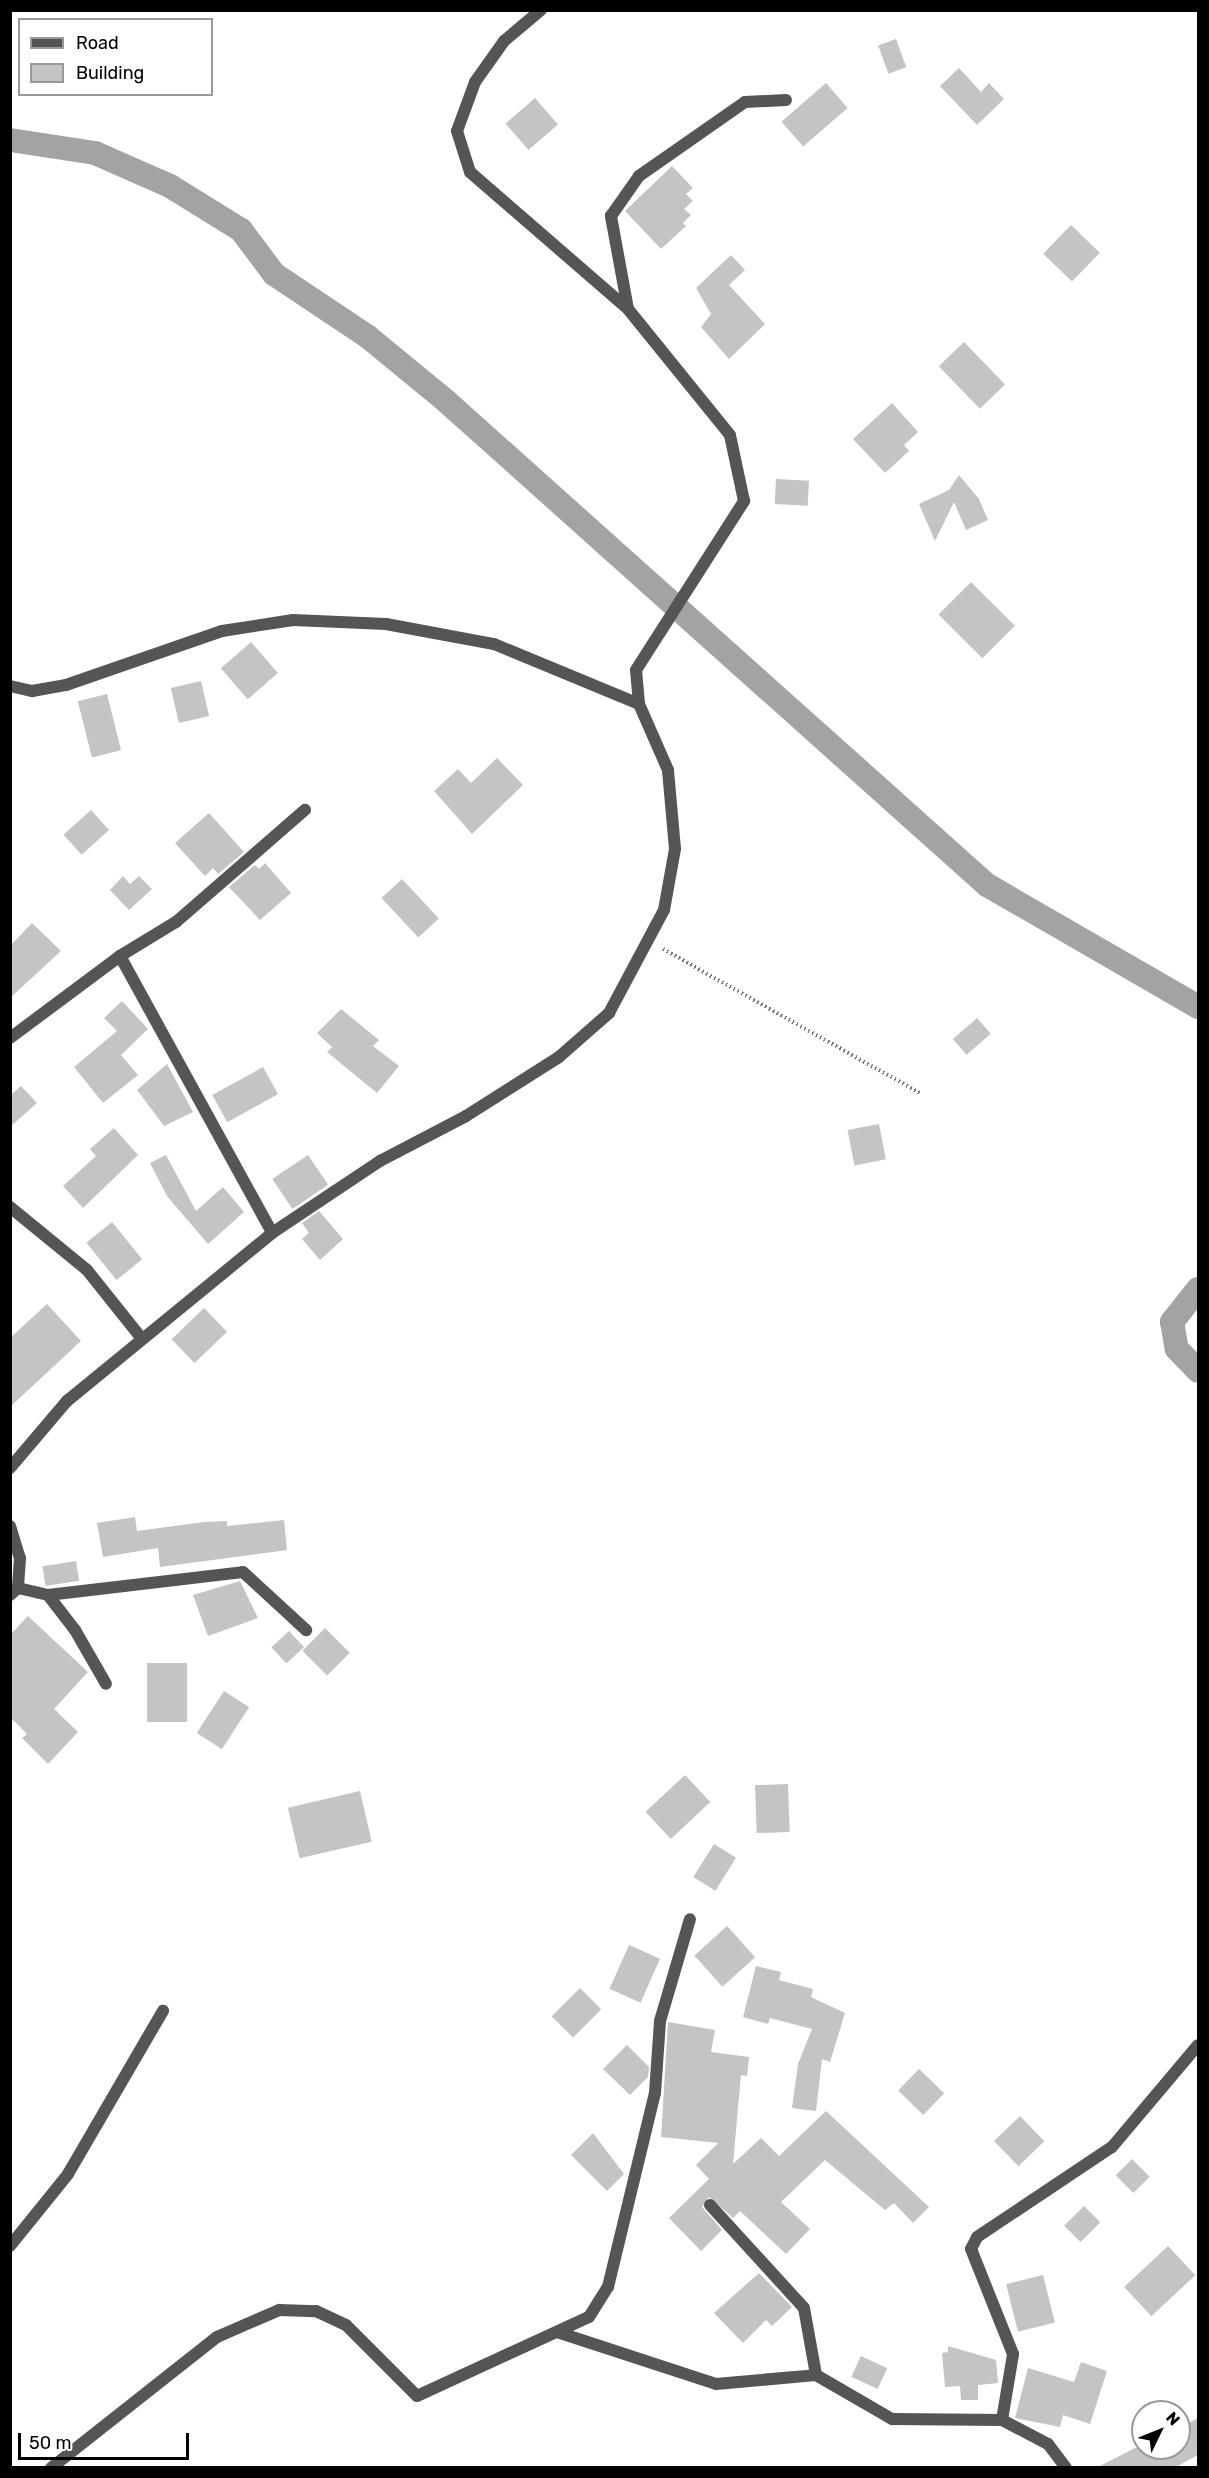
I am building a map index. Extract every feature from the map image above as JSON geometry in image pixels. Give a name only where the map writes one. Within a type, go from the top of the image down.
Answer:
[{"type":"street","points":[[10,1468],[67,1401],[272,1233],[380,1161],[466,1116],[559,1058],[609,1013],[649,942],[663,910],[675,849],[668,770],[639,704],[636,670],[744,501],[730,435],[628,309],[470,172],[457,131],[475,82],[504,41],[541,10]]},
{"type":"street","points":[[628,309],[611,216],[639,176],[745,102],[786,100]]},
{"type":"street","points":[[10,686],[32,691],[66,685],[222,631],[293,620],[386,624],[494,644],[639,704]]},
{"type":"street","points":[[10,1038],[120,956],[176,921],[305,810]]},
{"type":"street","points":[[120,956],[272,1233]]},
{"type":"street","points":[[10,1207],[87,1270],[142,1339]]},
{"type":"street","points":[[10,1526],[20,1558],[14,1591],[48,1595],[243,1572],[306,1630]]},
{"type":"street","points":[[48,1595],[75,1630],[106,1683]]},
{"type":"street","points":[[51,2468],[217,2337],[279,2310],[316,2311],[346,2325],[417,2396],[589,2317],[608,2287],[655,2093],[660,2021],[690,1919]]},
{"type":"street","points":[[10,2246],[69,2174],[163,2011]]},
{"type":"street","points":[[1002,2420],[1013,2354],[971,2249],[977,2237],[1112,2147],[1198,2045]]},
{"type":"street","points":[[710,2205],[804,2308],[816,2375]]},
{"type":"street","points":[[556,2332],[716,2384],[816,2375],[892,2419],[1002,2420],[1048,2444],[1066,2468]]},
{"type":"path","points":[[649,942],[921,1094]]},
{"type":"building","points":[[896,39],[906,67],[888,74],[878,45]]},
{"type":"building","points":[[959,68],[981,92],[989,83],[1004,99],[977,125],[940,86]]},
{"type":"building","points":[[826,83],[848,108],[803,147],[781,122]]},
{"type":"building","points":[[535,98],[558,124],[529,150],[506,124]]},
{"type":"building","points":[[672,166],[693,188],[686,194],[693,201],[684,209],[691,215],[683,223],[686,226],[661,249],[625,211]]},
{"type":"building","points":[[1071,225],[1100,253],[1072,282],[1043,254]]},
{"type":"building","points":[[731,255],[745,270],[729,285],[765,324],[729,359],[701,327],[711,314],[696,288]]},
{"type":"building","points":[[964,342],[1005,384],[980,409],[939,366]]},
{"type":"building","points":[[892,403],[918,432],[904,445],[909,451],[885,473],[853,439]]},
{"type":"building","points":[[959,475],[979,499],[988,520],[966,530],[954,502],[935,541],[919,504],[949,490]]},
{"type":"building","points":[[776,479],[809,481],[808,506],[775,504]]},
{"type":"building","points":[[971,582],[1015,626],[982,658],[938,615]]},
{"type":"building","points":[[251,642],[278,673],[248,699],[221,668]]},
{"type":"building","points":[[201,681],[209,716],[179,723],[171,688]]},
{"type":"building","points":[[107,694],[121,750],[92,758],[78,701]]},
{"type":"building","points":[[497,758],[523,785],[472,834],[434,791],[458,769],[471,783]]},
{"type":"building","points":[[91,810],[109,830],[82,855],[64,835]]},
{"type":"building","points":[[209,813],[244,852],[218,874],[213,868],[205,876],[175,843]]},
{"type":"building","points":[[265,863],[291,893],[260,920],[229,887],[255,865],[259,869]]},
{"type":"building","points":[[123,876],[130,884],[139,876],[152,889],[129,910],[110,890]]},
{"type":"building","points":[[402,879],[439,918],[418,938],[382,898]]},
{"type":"building","points":[[32,923],[61,951],[10,998],[10,946]]},
{"type":"building","points":[[122,1001],[148,1029],[121,1055],[138,1075],[103,1103],[74,1067],[117,1031],[104,1018]]},
{"type":"building","points":[[341,1009],[379,1040],[373,1046],[399,1066],[377,1093],[327,1052],[332,1047],[317,1033]]},
{"type":"building","points":[[977,1018],[991,1034],[967,1055],[953,1039]]},
{"type":"building","points":[[167,1064],[193,1112],[164,1126],[137,1090]]},
{"type":"building","points":[[263,1067],[278,1094],[227,1122],[212,1095]]},
{"type":"building","points":[[21,1086],[37,1103],[10,1127],[10,1096]]},
{"type":"building","points":[[879,1124],[886,1159],[854,1165],[848,1130]]},
{"type":"building","points":[[114,1128],[138,1155],[83,1208],[63,1186],[96,1156],[90,1149]]},
{"type":"building","points":[[166,1155],[196,1211],[223,1187],[244,1212],[208,1244],[167,1196],[150,1163]]},
{"type":"building","points":[[308,1155],[328,1185],[292,1209],[272,1179]]},
{"type":"building","points":[[319,1211],[343,1239],[320,1260],[302,1239],[309,1233],[302,1223]]},
{"type":"building","points":[[112,1222],[142,1259],[117,1280],[86,1243]]},
{"type":"building","points":[[47,1304],[81,1341],[10,1407],[10,1338]]},
{"type":"building","points":[[204,1308],[227,1332],[195,1363],[172,1339]]},
{"type":"building","points":[[135,1517],[137,1531],[204,1522],[227,1521],[227,1526],[284,1520],[287,1550],[160,1567],[158,1548],[103,1557],[97,1523]]},
{"type":"building","points":[[76,1561],[79,1581],[46,1586],[42,1566]]},
{"type":"building","points":[[240,1581],[258,1618],[208,1636],[193,1595]]},
{"type":"building","points":[[28,1616],[88,1672],[54,1709],[78,1732],[48,1764],[22,1738],[27,1734],[10,1717],[10,1635]]},
{"type":"building","points":[[325,1628],[350,1653],[327,1675],[302,1651]]},
{"type":"building","points":[[289,1631],[304,1647],[286,1663],[271,1647]]},
{"type":"building","points":[[147,1663],[187,1663],[187,1722],[147,1722]]},
{"type":"building","points":[[224,1691],[249,1707],[222,1749],[197,1733]]},
{"type":"building","points":[[685,1775],[710,1802],[671,1839],[646,1812]]},
{"type":"building","points":[[788,1784],[790,1832],[757,1833],[755,1785]]},
{"type":"building","points":[[360,1791],[372,1842],[300,1858],[288,1808]]},
{"type":"building","points":[[714,1844],[736,1858],[715,1891],[693,1877]]},
{"type":"building","points":[[727,1926],[755,1957],[722,1987],[694,1955]]},
{"type":"building","points":[[629,1945],[660,1959],[641,2003],[609,1989]]},
{"type":"building","points":[[756,1966],[781,1972],[779,1980],[813,1989],[811,1997],[845,2013],[830,2062],[822,2059],[816,2111],[792,2108],[798,2064],[812,2029],[770,2018],[768,2024],[743,2017]]},
{"type":"building","points":[[580,1988],[601,2009],[573,2037],[552,2016]]},
{"type":"building","points":[[668,2022],[715,2030],[711,2052],[749,2057],[747,2076],[741,2075],[733,2164],[761,2138],[779,2156],[826,2111],[929,2207],[913,2223],[894,2203],[885,2210],[825,2160],[781,2202],[810,2229],[786,2254],[740,2211],[733,2218],[709,2197],[702,2207],[722,2230],[701,2251],[669,2218],[709,2179],[696,2165],[718,2143],[661,2137]]},
{"type":"building","points":[[627,2045],[649,2067],[648,2077],[630,2095],[603,2069]]},
{"type":"building","points":[[919,2069],[944,2093],[923,2115],[898,2091]]},
{"type":"building","points":[[1020,2116],[1044,2141],[1018,2166],[994,2141]]},
{"type":"building","points":[[593,2133],[624,2174],[607,2191],[571,2155]]},
{"type":"building","points":[[1132,2159],[1150,2177],[1133,2193],[1116,2175]]},
{"type":"building","points":[[1084,2206],[1100,2222],[1080,2242],[1064,2226]]},
{"type":"building","points":[[1168,2246],[1195,2275],[1151,2316],[1124,2287]]},
{"type":"building","points":[[759,2273],[792,2307],[772,2326],[766,2320],[743,2343],[714,2313]]},
{"type":"building","points":[[1043,2275],[1055,2323],[1018,2332],[1006,2284]]},
{"type":"building","points":[[948,2346],[996,2360],[998,2383],[978,2385],[978,2400],[961,2400],[960,2386],[945,2387],[942,2353],[948,2352]]},
{"type":"building","points":[[861,2356],[887,2368],[878,2389],[851,2377]]},
{"type":"building","points":[[1081,2362],[1107,2371],[1090,2424],[1063,2415],[1060,2427],[1015,2418],[1028,2368],[1074,2382]]},
{"type":"building","points":[[1198,2418],[1198,2455],[1191,2459],[1191,2422]]},
{"type":"building","points":[[1131,2450],[1131,2460],[1189,2460],[1174,2468],[1096,2468]]},
{"type":"waterway","points":[[10,140],[95,153],[170,186],[241,230],[274,274],[367,336],[446,401],[987,885],[1198,1007]]},
{"type":"waterway","points":[[1198,1289],[1172,1322],[1177,1349],[1198,1371]]}]
